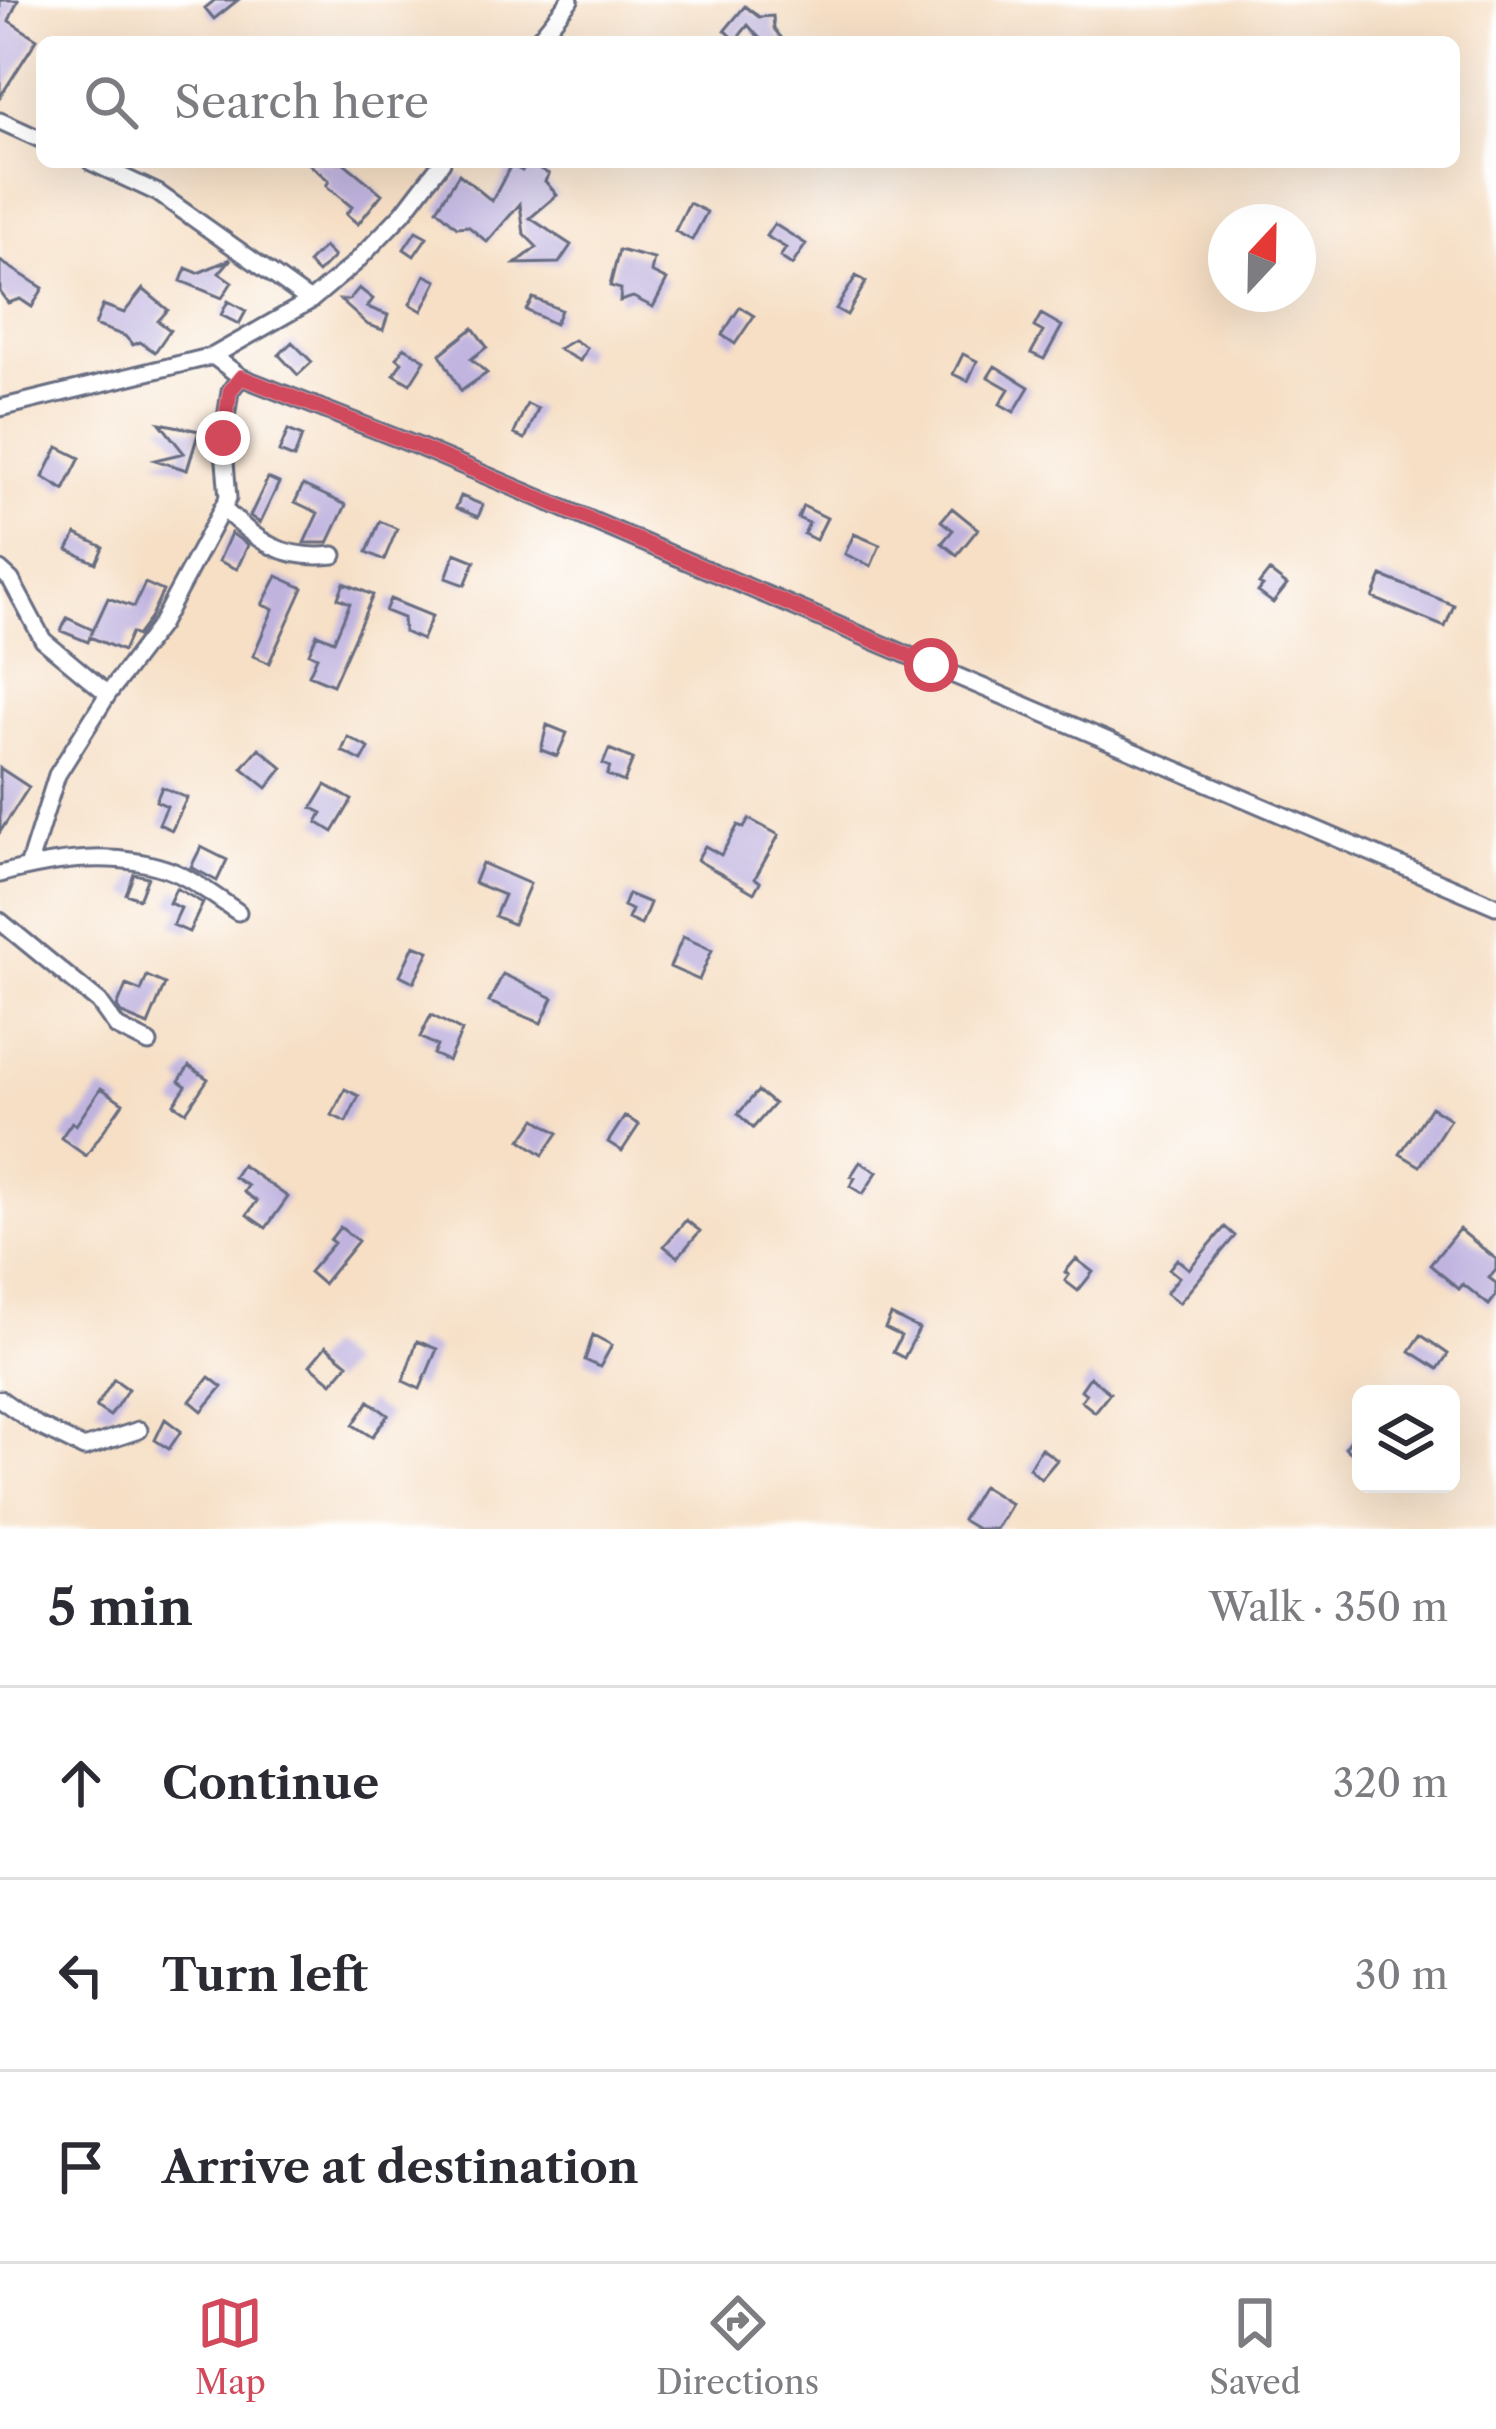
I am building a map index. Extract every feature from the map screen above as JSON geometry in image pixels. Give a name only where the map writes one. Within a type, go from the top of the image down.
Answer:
[{"type":"street","points":[[541,36],[570,0]]},
{"type":"street","points":[[0,121],[36,137]]},
{"type":"street","points":[[104,168],[158,193],[310,301]]},
{"type":"street","points":[[0,408],[212,356],[310,301],[403,213],[437,168]]},
{"type":"street","points":[[212,356],[241,377],[417,446],[1496,906]]},
{"type":"street","points":[[28,867],[57,775],[108,694],[160,625],[228,498],[223,438],[230,391],[241,377]]},
{"type":"street","points":[[222,508],[257,539],[303,558],[334,555]]},
{"type":"street","points":[[0,570],[11,580],[43,640],[108,694]]},
{"type":"street","points":[[0,874],[114,857],[176,873],[238,912]]},
{"type":"street","points":[[0,921],[99,1002],[117,1027],[149,1043]]},
{"type":"street","points":[[0,1399],[83,1448],[139,1430]]},
{"type":"building","points":[[0,0],[18,0],[9,21],[36,41],[0,97]]},
{"type":"building","points":[[215,0],[238,0],[214,19],[205,8]]},
{"type":"building","points":[[745,6],[759,17],[773,16],[780,36],[758,36],[748,25],[739,36],[725,30]]},
{"type":"building","points":[[314,168],[350,168],[382,194],[358,224],[346,214],[352,207],[326,186],[329,181]]},
{"type":"building","points":[[509,168],[538,168],[549,174],[545,181],[557,195],[530,218],[571,245],[559,263],[515,264],[537,247],[524,234],[520,204],[487,242],[468,226],[457,227],[437,209],[459,174],[492,201]]},
{"type":"building","points":[[689,203],[707,212],[692,240],[675,231]]},
{"type":"building","points":[[774,224],[806,244],[792,265],[780,257],[786,248],[766,236]]},
{"type":"building","points":[[416,231],[427,237],[414,256],[404,249]]},
{"type":"building","points":[[324,247],[334,257],[318,273],[308,263]]},
{"type":"building","points":[[619,250],[654,259],[651,272],[667,280],[653,307],[633,297],[620,301],[621,289],[610,286]]},
{"type":"building","points":[[231,259],[219,273],[232,282],[222,298],[181,281],[186,268],[198,273]]},
{"type":"building","points":[[0,261],[43,288],[32,307],[20,299],[8,303],[0,292]]},
{"type":"building","points":[[425,275],[437,281],[422,311],[410,304]]},
{"type":"building","points":[[856,276],[866,282],[847,315],[836,309]]},
{"type":"building","points":[[359,288],[373,299],[367,307],[388,315],[383,330],[368,325],[340,300],[349,300]]},
{"type":"building","points":[[143,289],[168,310],[158,321],[170,330],[155,352],[95,325],[103,305],[124,313]]},
{"type":"building","points":[[533,298],[561,310],[555,324],[526,310]]},
{"type":"building","points":[[228,301],[246,311],[239,324],[221,315]]},
{"type":"building","points":[[740,307],[754,316],[735,344],[722,335]]},
{"type":"building","points":[[1041,314],[1062,326],[1044,359],[1031,353],[1043,332],[1034,327]]},
{"type":"building","points":[[473,328],[487,347],[471,359],[487,373],[461,391],[440,354]]},
{"type":"building","points":[[574,340],[587,348],[580,361],[558,349]]},
{"type":"building","points":[[292,342],[312,362],[298,375],[279,355]]},
{"type":"building","points":[[404,347],[425,360],[410,384],[394,374]]},
{"type":"building","points":[[963,354],[977,361],[968,381],[953,374]]},
{"type":"building","points":[[995,366],[1029,387],[1014,412],[1000,404],[1009,389],[988,377]]},
{"type":"building","points":[[527,404],[538,409],[525,439],[514,434]]},
{"type":"building","points":[[160,423],[199,431],[187,470],[155,460],[184,453]]},
{"type":"building","points":[[288,430],[302,436],[294,458],[279,452]]},
{"type":"building","points":[[58,447],[80,458],[64,490],[43,477]]},
{"type":"building","points":[[268,478],[279,483],[260,523],[250,516]]},
{"type":"building","points":[[303,485],[346,505],[328,543],[304,543],[318,513],[295,502]]},
{"type":"building","points":[[461,496],[483,505],[478,517],[456,508]]},
{"type":"building","points":[[803,506],[827,518],[816,540],[804,534],[809,523],[798,518]]},
{"type":"building","points":[[952,508],[978,529],[957,555],[942,543],[953,530],[941,521]]},
{"type":"building","points":[[380,521],[397,529],[384,560],[367,552]]},
{"type":"building","points":[[231,533],[248,545],[237,569],[219,561]]},
{"type":"building","points":[[76,534],[103,547],[96,563],[68,550]]},
{"type":"building","points":[[854,534],[880,545],[871,566],[845,554]]},
{"type":"building","points":[[455,553],[475,561],[465,585],[446,578]]},
{"type":"building","points":[[1269,571],[1287,585],[1273,603],[1258,592]]},
{"type":"building","points":[[277,576],[303,588],[269,663],[253,656],[273,609],[262,605]]},
{"type":"building","points":[[1382,576],[1454,605],[1445,627],[1373,598]]},
{"type":"building","points":[[145,583],[163,591],[149,620],[137,636],[131,633],[123,651],[61,631],[67,618],[93,630],[91,635],[108,598],[134,607]]},
{"type":"building","points":[[344,583],[373,595],[333,685],[309,675],[317,657],[309,653],[317,634],[334,641],[350,603],[338,598]]},
{"type":"building","points":[[390,599],[432,616],[422,640],[404,632],[403,618],[385,611]]},
{"type":"building","points":[[547,725],[567,733],[557,756],[541,750]]},
{"type":"building","points":[[348,737],[369,748],[362,761],[342,751]]},
{"type":"building","points":[[259,748],[283,768],[267,788],[242,768]]},
{"type":"building","points":[[609,749],[633,759],[624,782],[607,775],[610,767],[603,764]]},
{"type":"building","points":[[0,768],[29,787],[0,832]]},
{"type":"building","points":[[326,785],[352,800],[333,832],[317,822],[322,813],[312,808]]},
{"type":"building","points":[[162,787],[187,798],[172,830],[159,824],[167,806],[156,801]]},
{"type":"building","points":[[749,819],[779,835],[755,878],[760,882],[754,893],[697,860],[705,846],[721,855],[738,825],[744,828]]},
{"type":"building","points":[[201,847],[227,860],[217,881],[191,867]]},
{"type":"building","points":[[482,863],[530,884],[513,924],[495,916],[504,895],[474,883]]},
{"type":"building","points":[[134,874],[148,877],[139,899],[126,894]]},
{"type":"building","points":[[176,888],[203,903],[189,932],[173,925],[181,908],[169,903]]},
{"type":"building","points":[[628,894],[650,903],[641,925],[628,919],[632,910],[623,906]]},
{"type":"building","points":[[683,937],[712,950],[699,980],[670,967]]},
{"type":"building","points":[[414,945],[429,951],[414,982],[400,975]]},
{"type":"building","points":[[503,974],[553,998],[541,1023],[489,1002]]},
{"type":"building","points":[[147,976],[165,984],[148,1025],[117,1007],[126,985],[141,991]]},
{"type":"building","points":[[431,1015],[462,1031],[448,1061],[433,1054],[437,1046],[420,1037]]},
{"type":"building","points":[[189,1066],[208,1079],[186,1112],[174,1104],[186,1086],[179,1081]]},
{"type":"building","points":[[101,1088],[123,1103],[86,1156],[61,1138]]},
{"type":"building","points":[[345,1089],[359,1096],[346,1122],[332,1115]]},
{"type":"building","points":[[758,1091],[774,1104],[753,1128],[738,1114]]},
{"type":"building","points":[[1431,1107],[1450,1119],[1420,1166],[1400,1154]]},
{"type":"building","points":[[625,1116],[639,1125],[622,1151],[608,1142]]},
{"type":"building","points":[[536,1119],[558,1133],[543,1155],[521,1140]]},
{"type":"building","points":[[860,1162],[877,1172],[863,1194],[850,1186]]},
{"type":"building","points":[[242,1165],[288,1197],[266,1228],[247,1215],[257,1201],[244,1192],[248,1186],[234,1177]]},
{"type":"building","points":[[686,1220],[700,1231],[678,1257],[664,1246]]},
{"type":"building","points":[[340,1227],[358,1241],[323,1284],[309,1272],[334,1243],[330,1240]]},
{"type":"building","points":[[1225,1227],[1235,1236],[1179,1303],[1166,1293],[1179,1277],[1169,1269],[1177,1259],[1189,1269]]},
{"type":"building","points":[[1459,1229],[1496,1259],[1496,1270],[1489,1278],[1496,1283],[1496,1296],[1489,1305],[1430,1265]]},
{"type":"building","points":[[1076,1259],[1093,1272],[1078,1291],[1065,1281],[1069,1275],[1065,1272]]},
{"type":"building","points":[[891,1315],[919,1329],[904,1358],[893,1352],[901,1336],[885,1328]]},
{"type":"building","points":[[593,1335],[612,1345],[600,1367],[585,1360]]},
{"type":"building","points":[[1421,1335],[1448,1354],[1438,1369],[1410,1351]]},
{"type":"building","points":[[417,1341],[437,1349],[420,1389],[403,1381]]},
{"type":"building","points":[[326,1346],[348,1364],[332,1383],[310,1365]]},
{"type":"building","points":[[209,1377],[222,1387],[202,1411],[190,1401]]},
{"type":"building","points":[[1090,1377],[1110,1393],[1095,1412],[1081,1401],[1086,1394],[1081,1390]]},
{"type":"building","points":[[114,1379],[128,1389],[110,1416],[96,1407]]},
{"type":"building","points":[[369,1401],[388,1415],[372,1437],[353,1425]]},
{"type":"building","points":[[165,1419],[181,1431],[169,1449],[155,1440]]},
{"type":"building","points":[[1041,1448],[1057,1460],[1041,1479],[1029,1468]]},
{"type":"building","points":[[982,1486],[1011,1504],[996,1529],[977,1529],[962,1520]]},
{"type":"route","points":[[223,438],[230,391],[241,377],[417,446],[931,665]]}]
